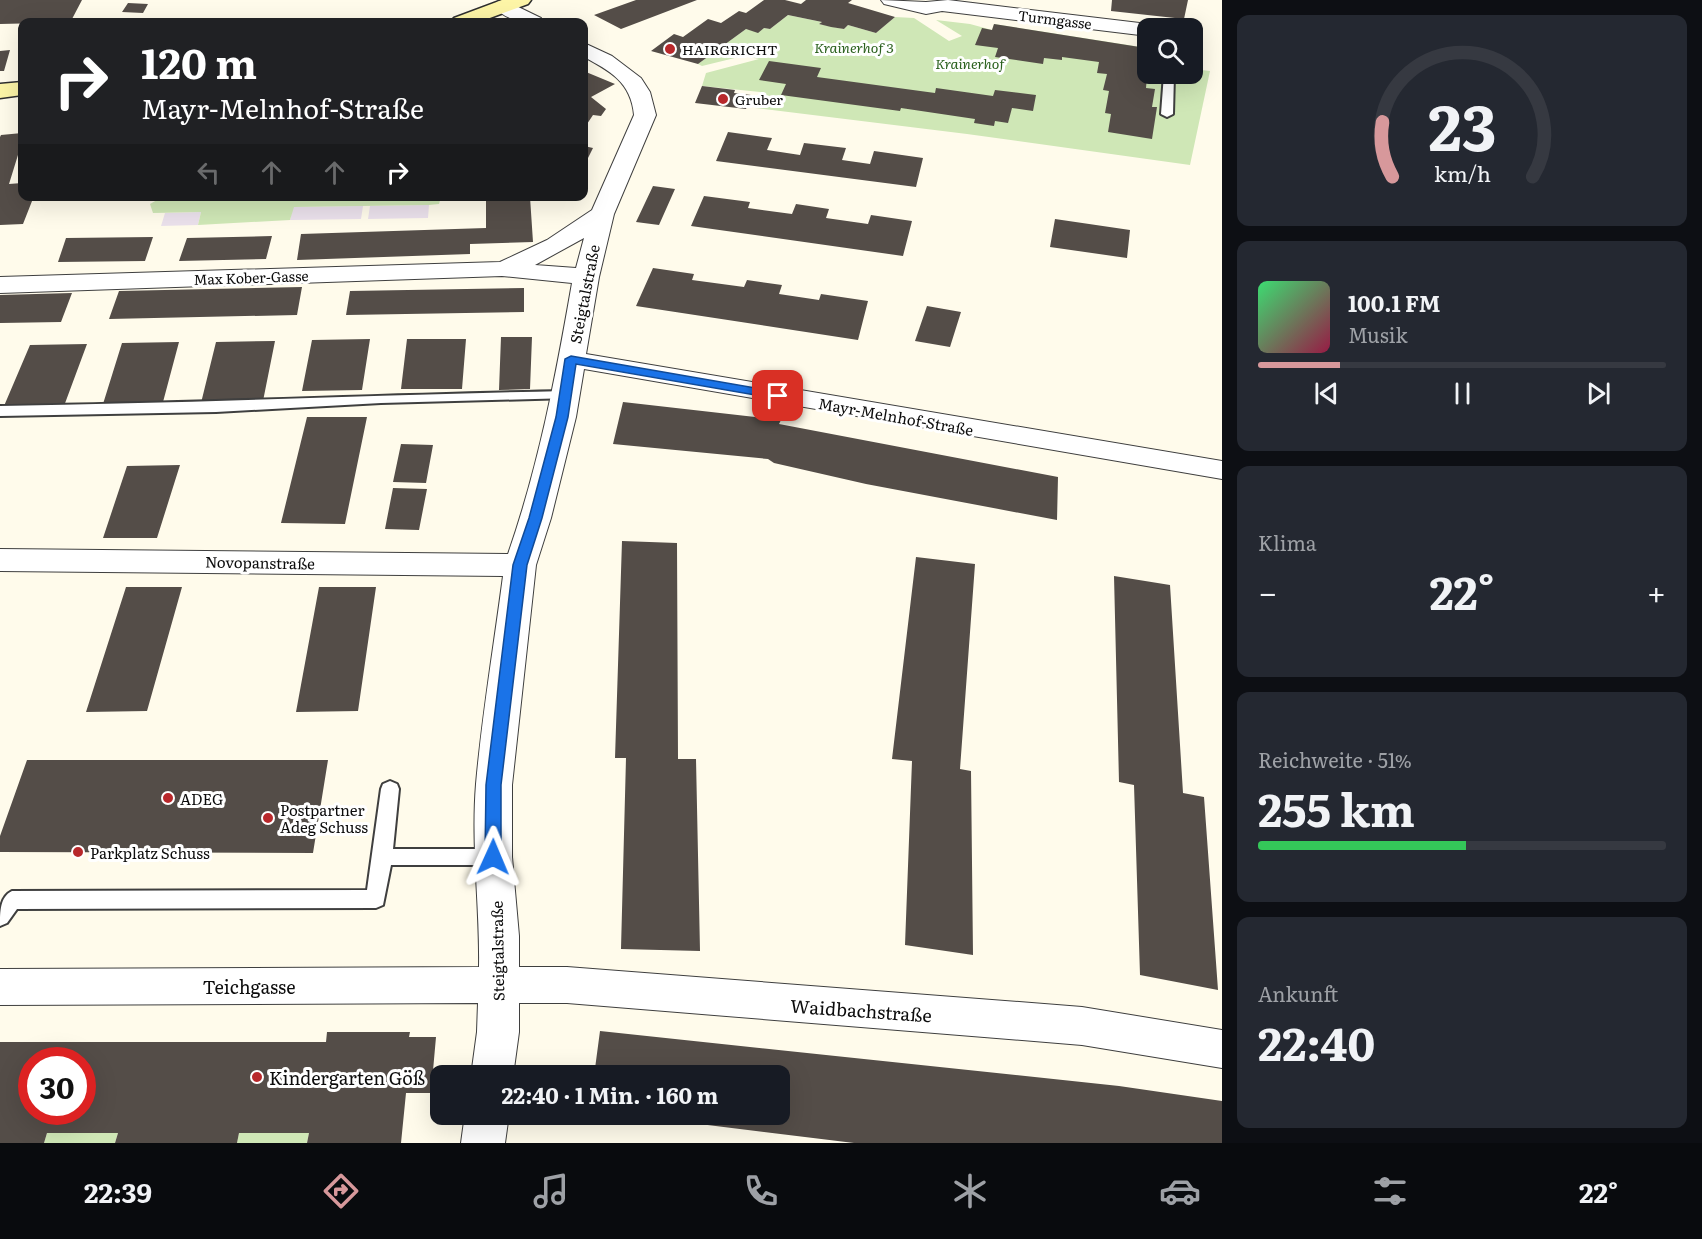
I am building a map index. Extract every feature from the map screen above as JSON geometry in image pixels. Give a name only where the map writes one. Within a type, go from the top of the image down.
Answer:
[{"type":"main road","points":[[472,18],[513,3]]},
{"type":"main road","points":[[0,91],[18,89]]},
{"type":"street","name":"Turmgasse","points":[[891,0],[926,8],[942,5],[1137,29]]},
{"type":"street","points":[[513,3],[530,18]]},
{"type":"street","name":"Steigtalstraße","points":[[494,1065],[498,1032],[499,936],[493,857],[494,785],[520,565],[536,518],[566,395],[586,277],[602,214],[645,115],[645,103],[641,90],[630,78],[588,52]]},
{"type":"street","name":"Max Kober-Gasse","points":[[502,270],[528,260],[575,235],[602,214]]},
{"type":"street","name":"Max Kober-Gasse","points":[[0,285],[502,270],[586,277]]},
{"type":"street","name":"Mayr-Melnhof-Straße","points":[[571,359],[1222,470]]},
{"type":"street","name":"Novopanstraße","points":[[0,560],[520,565]]},
{"type":"street","name":"Teichgasse","points":[[0,987],[425,986],[498,983]]},
{"type":"street","name":"Waidbachstraße","points":[[498,983],[567,985],[1082,1026],[1222,1049]]},
{"type":"street","points":[[483,1143],[485,1125]]},
{"type":"lane","points":[[1167,114],[1168,84]]},
{"type":"lane","points":[[0,411],[216,407],[385,399],[566,395]]},
{"type":"lane","points":[[0,917],[12,900],[376,899],[390,789]]},
{"type":"lane","points":[[382,857],[493,857]]},
{"type":"shaded area","points":[[429,205],[428,218],[368,219],[370,206]]},
{"type":"shaded area","points":[[363,206],[361,219],[290,220],[293,207]]},
{"type":"shaded area","points":[[201,212],[198,225],[161,226],[165,213]]},
{"type":"green space","name":"Krainerhof","points":[[788,15],[822,22],[819,24],[844,29],[848,25],[876,33],[895,17],[914,18],[949,41],[962,36],[936,20],[970,24],[992,30],[994,24],[1137,46],[1137,84],[1203,84],[1203,70],[1210,71],[1190,165],[755,108],[760,92],[702,86],[706,73],[759,59],[743,56],[702,66],[698,64],[746,29],[758,32],[764,28],[770,29]]},
{"type":"green space","points":[[155,201],[440,201],[439,204],[429,205],[294,207],[290,220],[198,225],[201,212],[153,213],[150,204]]},
{"type":"green space","points":[[47,1133],[118,1133],[115,1143],[44,1143]]},
{"type":"green space","points":[[239,1133],[309,1133],[307,1143],[237,1143]]},
{"type":"building","points":[[0,0],[82,0],[73,18],[18,18],[18,24],[0,24]]},
{"type":"building","points":[[636,0],[697,0],[621,29],[594,15]]},
{"type":"building","points":[[764,0],[785,0],[801,4],[806,0],[852,0],[848,3],[895,17],[876,33],[848,25],[844,29],[831,27],[819,24],[822,22],[788,15],[770,29],[764,28],[758,33],[746,29],[698,64],[651,51],[674,34],[683,37],[708,19],[721,23],[739,11],[746,13]]},
{"type":"building","points":[[1112,0],[1188,0],[1184,18],[1111,11]]},
{"type":"building","points":[[128,3],[148,4],[143,13],[122,12]]},
{"type":"building","points":[[994,24],[1137,47],[1137,84],[1146,84],[1146,88],[1155,89],[1152,107],[1157,107],[1152,139],[1108,132],[1111,114],[1105,113],[1109,91],[1103,90],[1107,74],[1097,73],[1099,62],[1062,57],[1062,60],[1044,58],[1043,64],[995,57],[998,48],[975,45],[982,28],[992,30]]},
{"type":"building","points":[[10,50],[4,71],[0,71],[0,51]]},
{"type":"building","points":[[769,61],[821,68],[817,77],[935,93],[936,88],[993,96],[995,90],[1036,95],[1033,111],[1012,108],[1008,123],[995,121],[994,126],[974,123],[975,119],[901,108],[900,111],[781,95],[786,84],[759,80]]},
{"type":"building","points":[[588,73],[615,84],[591,97],[606,109],[601,116],[593,115],[588,122]]},
{"type":"building","name":"Gruber","points":[[702,86],[735,90],[734,93],[751,95],[746,109],[695,103]]},
{"type":"building","points":[[728,132],[772,138],[767,150],[800,155],[804,143],[846,148],[842,160],[870,164],[874,151],[923,158],[916,187],[716,161]]},
{"type":"building","points":[[18,133],[18,155],[9,184],[18,183],[18,201],[32,201],[23,224],[0,225],[1,135]]},
{"type":"building","points":[[588,147],[593,148],[588,158]]},
{"type":"building","points":[[653,186],[675,189],[659,225],[636,222]]},
{"type":"building","points":[[704,196],[750,202],[748,208],[792,214],[796,204],[829,209],[826,218],[868,224],[871,215],[912,221],[903,256],[691,226]]},
{"type":"building","points":[[486,201],[530,201],[533,242],[470,244],[470,254],[297,260],[301,234],[486,228]]},
{"type":"building","points":[[1055,219],[1130,230],[1127,258],[1050,247]]},
{"type":"building","points":[[272,236],[266,259],[179,261],[187,238]]},
{"type":"building","points":[[153,237],[145,261],[58,262],[66,238]]},
{"type":"building","points":[[653,268],[694,274],[692,280],[744,287],[747,280],[782,285],[779,294],[819,300],[821,294],[868,301],[858,340],[636,306]]},
{"type":"building","points":[[302,287],[297,315],[109,319],[119,291]]},
{"type":"building","points":[[524,288],[524,312],[346,315],[350,291]]},
{"type":"building","points":[[72,293],[61,322],[0,323],[0,295]]},
{"type":"building","points":[[927,306],[961,312],[950,347],[915,341]]},
{"type":"building","points":[[501,337],[532,337],[530,389],[499,390]]},
{"type":"building","points":[[370,339],[362,390],[302,391],[312,340]]},
{"type":"building","points":[[407,339],[466,339],[462,389],[401,389]]},
{"type":"building","points":[[275,341],[263,401],[201,403],[216,342]]},
{"type":"building","points":[[179,342],[163,402],[103,404],[122,343]]},
{"type":"building","points":[[87,344],[64,406],[4,406],[30,345]]},
{"type":"building","points":[[623,402],[781,420],[779,424],[1058,477],[1057,520],[866,484],[774,463],[768,459],[613,444]]},
{"type":"building","points":[[307,417],[367,417],[345,524],[281,523]]},
{"type":"building","points":[[401,444],[433,445],[426,483],[393,482]]},
{"type":"building","points":[[180,465],[157,538],[103,538],[127,466]]},
{"type":"building","points":[[393,488],[427,489],[419,530],[385,529]]},
{"type":"building","points":[[622,541],[677,543],[678,759],[696,759],[700,951],[621,949],[626,758],[615,758]]},
{"type":"building","points":[[916,557],[975,564],[960,769],[971,771],[973,955],[905,945],[912,761],[892,759]]},
{"type":"building","points":[[1114,576],[1170,585],[1183,793],[1204,797],[1218,990],[1140,975],[1134,785],[1119,782]]},
{"type":"building","points":[[126,587],[182,587],[147,711],[86,712]]},
{"type":"building","points":[[319,587],[376,587],[358,711],[296,712]]},
{"type":"building","name":"ADEG","points":[[27,760],[328,760],[313,853],[0,852],[0,836]]},
{"type":"building","points":[[600,1031],[1119,1086],[1222,1101],[1222,1143],[854,1143],[708,1125],[790,1125],[790,1065],[595,1065]]},
{"type":"building","name":"Kindergarten Göß","points":[[327,1032],[410,1032],[409,1037],[436,1037],[434,1065],[430,1065],[430,1093],[406,1093],[401,1143],[307,1143],[309,1133],[239,1133],[237,1143],[115,1143],[118,1133],[47,1133],[44,1143],[0,1143],[0,1042],[326,1042]]},
{"type":"place","name":"HAIRGRICHT","points":[[670,49]]},
{"type":"place","name":"Gruber","points":[[723,99]]},
{"type":"place","name":"ADEG","points":[[168,798]]},
{"type":"place","name":"Postpartner Adeg Schuss","points":[[268,818]]},
{"type":"place","name":"Parkplatz Schuss","points":[[78,852]]},
{"type":"place","name":"Kindergarten Göß","points":[[257,1077]]},
{"type":"route","points":[[493,857],[494,785],[520,565],[536,518],[562,417],[571,359],[778,396]]},
{"type":"park label","name":"Krainerhof 3","points":[[854,47]]}]
